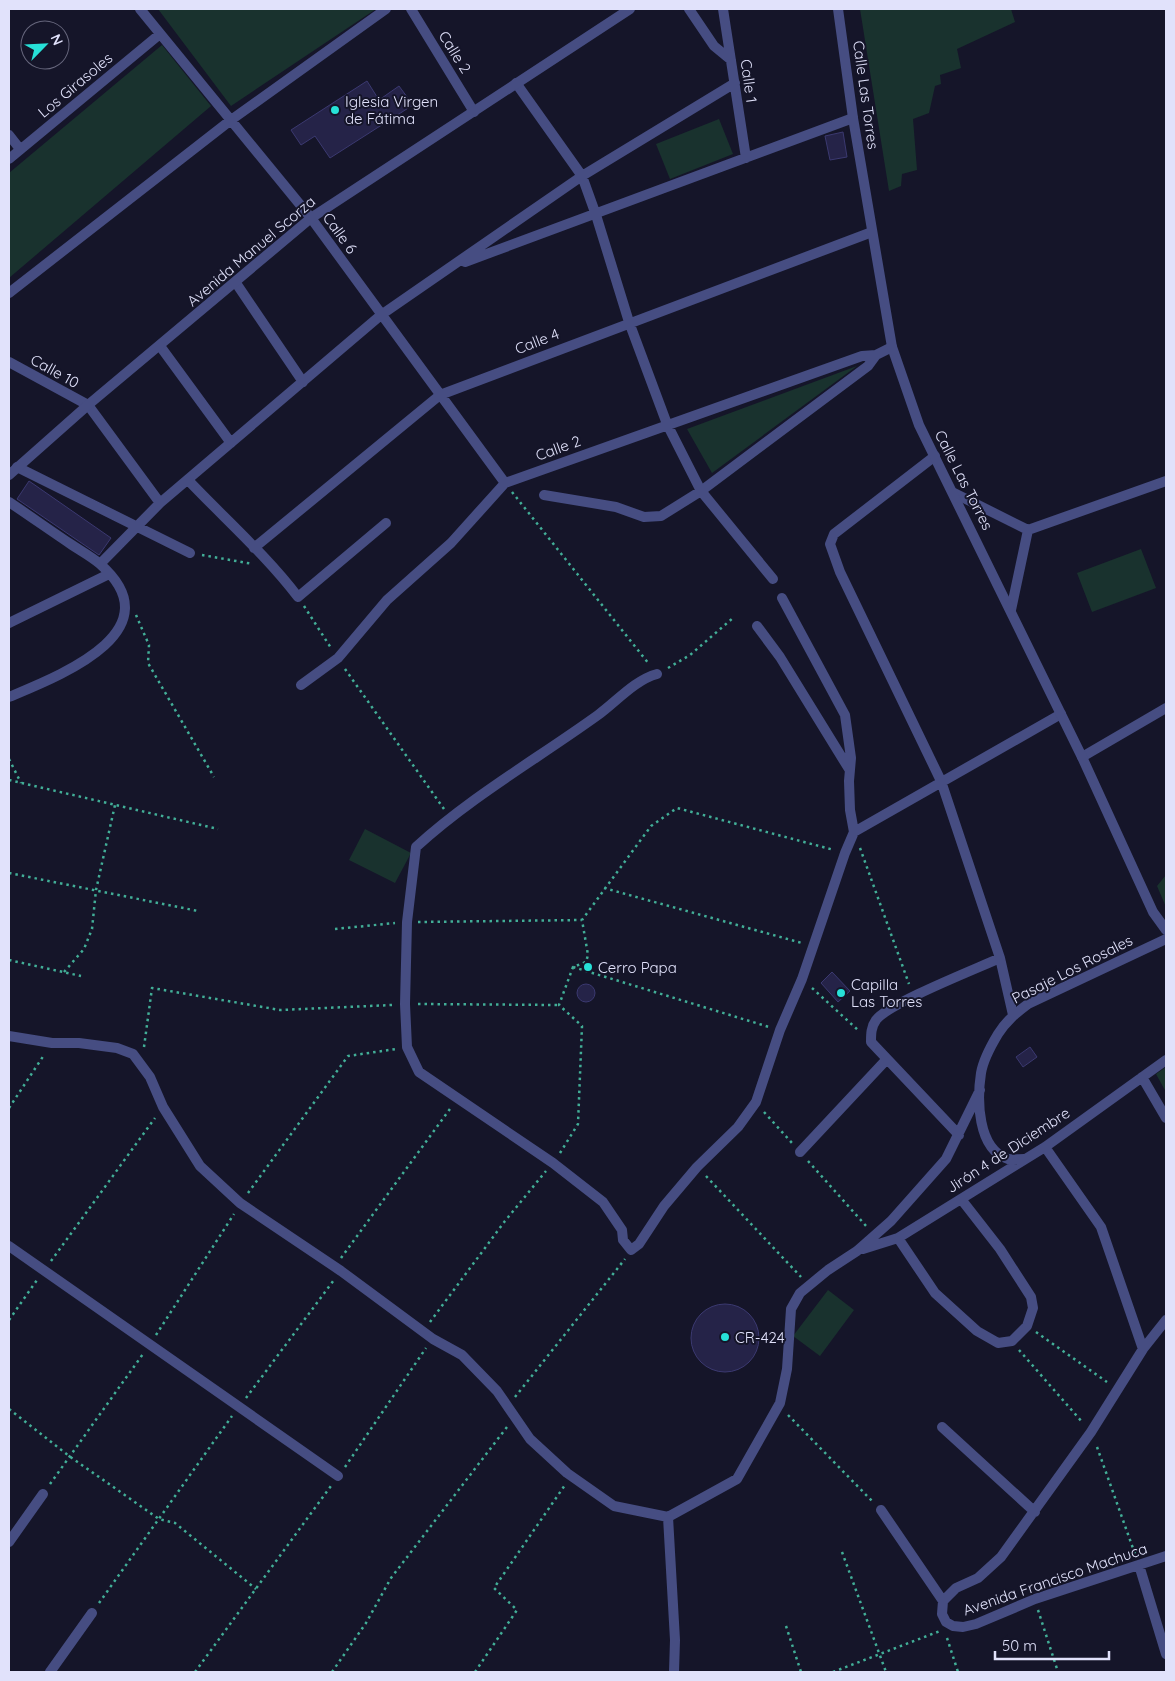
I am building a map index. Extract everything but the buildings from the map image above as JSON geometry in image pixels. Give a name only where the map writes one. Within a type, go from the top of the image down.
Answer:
[{"type":"street","name":"Calle 6","points":[[140,9],[311,218],[505,483]]},
{"type":"street","points":[[9,293],[231,120],[386,9]]},
{"type":"street","name":"Calle 2","points":[[411,9],[474,112]]},
{"type":"street","name":"Avenida Manuel Scorza","points":[[9,475],[311,218],[630,9]]},
{"type":"street","points":[[689,9],[714,46],[731,60]]},
{"type":"street","name":"Calle 1","points":[[723,9],[746,158]]},
{"type":"street","name":"Calle Las Torres","points":[[838,9],[853,118],[892,347],[919,425],[936,456],[1061,714],[1153,912],[1166,930]]},
{"type":"street","name":"Los Girasoles","points":[[9,159],[160,34]]},
{"type":"street","points":[[516,83],[582,176],[629,322],[667,424],[702,491],[773,579]]},
{"type":"street","points":[[100,564],[160,503],[381,314],[582,176],[734,83]]},
{"type":"street","points":[[451,267],[596,215],[853,118]]},
{"type":"street","points":[[9,136],[20,149]]},
{"type":"street","name":"Calle 4","points":[[254,548],[440,395],[629,322],[872,232]]},
{"type":"street","points":[[236,283],[303,382]]},
{"type":"street","points":[[160,346],[231,443]]},
{"type":"street","name":"Calle 2","points":[[301,685],[338,658],[387,600],[451,543],[505,483],[862,356],[876,355],[892,347]]},
{"type":"street","points":[[544,495],[616,507],[644,517],[653,518],[661,516],[702,491],[868,366],[876,355]]},
{"type":"street","name":"Calle 10","points":[[9,362],[88,406]]},
{"type":"street","points":[[88,406],[160,503]]},
{"type":"street","points":[[936,456],[834,534],[830,544],[840,572],[941,781],[1000,958],[1013,1015]]},
{"type":"street","points":[[18,467],[190,553]]},
{"type":"street","points":[[188,480],[277,569],[298,597],[386,523]]},
{"type":"street","points":[[954,493],[1028,530],[1166,481]]},
{"type":"street","points":[[9,502],[100,564],[122,590],[125,607],[124,623],[108,643],[67,672],[9,697]]},
{"type":"street","points":[[1011,610],[1028,530]]},
{"type":"street","points":[[9,623],[109,574]]},
{"type":"street","points":[[658,674],[647,677],[598,715],[450,817],[416,847],[407,922],[405,1004],[407,1047],[419,1072],[553,1163],[603,1202],[622,1230],[623,1240],[631,1250],[639,1244],[664,1206],[697,1167],[738,1127],[756,1102],[780,1030],[802,979],[854,832],[850,810],[849,769],[851,758],[845,715],[782,598]]},
{"type":"street","points":[[757,626],[780,657],[849,769]]},
{"type":"street","points":[[1082,758],[1166,708]]},
{"type":"street","points":[[854,832],[1061,714]]},
{"type":"street","name":"Pasaje Los Rosales","points":[[1024,1159],[1008,1159],[996,1152],[982,1131],[981,1071],[997,1035],[1013,1015],[1028,1004],[1166,939]]},
{"type":"street","points":[[958,1135],[872,1042],[872,1026],[880,1016],[916,996],[1000,958]]},
{"type":"street","points":[[9,1036],[52,1044],[79,1043],[117,1048],[133,1054],[150,1077],[163,1106],[200,1166],[240,1203],[338,1269],[433,1338],[462,1355],[497,1391],[530,1439],[572,1476],[614,1506],[668,1516],[675,1640],[674,1672]]},
{"type":"street","points":[[800,1152],[887,1059]]},
{"type":"street","name":"Jirón 4 de Diciembre","points":[[858,1251],[898,1238],[1045,1147],[1166,1060]]},
{"type":"street","points":[[1142,1077],[1166,1118]]},
{"type":"street","name":"Pasaje Los Rosales","points":[[668,1516],[737,1479],[780,1403],[788,1369],[791,1309],[800,1294],[875,1236],[891,1221],[946,1159],[980,1090]]},
{"type":"street","points":[[1045,1147],[1101,1227],[1143,1349]]},
{"type":"street","points":[[898,1238],[935,1293],[977,1331],[998,1343],[1012,1341],[1027,1326],[1033,1308],[1031,1297],[1000,1249],[961,1199]]},
{"type":"street","points":[[9,1246],[338,1476]]},
{"type":"street","points":[[881,1510],[943,1601],[956,1588],[978,1578],[1001,1557],[1035,1512],[1119,1390],[1143,1349],[1166,1320]]},
{"type":"street","points":[[942,1427],[1035,1512]]},
{"type":"street","points":[[9,1542],[43,1494]]},
{"type":"street","name":"Avenida Francisco Machuca","points":[[943,1601],[942,1614],[946,1622],[953,1626],[963,1627],[976,1624],[1035,1599],[1166,1556]]},
{"type":"street","points":[[1139,1565],[1166,1654]]},
{"type":"street","points":[[50,1672],[92,1612]]},
{"type":"path","points":[[505,483],[658,674],[690,655],[733,618]]},
{"type":"path","points":[[190,553],[277,569]]},
{"type":"path","points":[[122,590],[142,624],[149,645],[148,663],[214,777]]},
{"type":"path","points":[[298,597],[338,658],[450,817]]},
{"type":"path","points":[[9,758],[21,783]]},
{"type":"path","points":[[9,780],[218,829]]},
{"type":"path","points":[[64,972],[84,949],[92,930],[96,890],[115,805]]},
{"type":"path","points":[[559,1005],[573,967],[586,962],[588,955],[582,920],[651,826],[677,808],[845,853]]},
{"type":"path","points":[[854,832],[910,986],[916,996]]},
{"type":"path","points":[[9,873],[198,911]]},
{"type":"path","points":[[604,888],[813,946]]},
{"type":"path","points":[[335,929],[407,922],[582,920]]},
{"type":"path","points":[[9,960],[81,976]]},
{"type":"path","points":[[573,967],[780,1030]]},
{"type":"path","points":[[802,979],[872,1042]]},
{"type":"path","points":[[142,1066],[152,988],[280,1010],[405,1004],[559,1005],[582,1026],[578,1124],[553,1163],[505,1221],[423,1331]]},
{"type":"path","points":[[9,1108],[52,1044]]},
{"type":"path","points":[[43,1494],[150,1343],[240,1203],[348,1056],[407,1047]]},
{"type":"path","points":[[92,1612],[338,1269],[457,1099]]},
{"type":"path","points":[[756,1102],[875,1236]]},
{"type":"path","points":[[9,1320],[163,1106]]},
{"type":"path","points":[[697,1167],[809,1286]]},
{"type":"path","points":[[508,1406],[631,1250]]},
{"type":"path","points":[[1027,1326],[1119,1390]]},
{"type":"path","points":[[195,1672],[338,1476],[433,1338]]},
{"type":"path","points":[[780,1403],[794,1423],[881,1510]]},
{"type":"path","points":[[9,1409],[69,1456],[159,1520],[175,1523],[256,1589]]},
{"type":"path","points":[[332,1672],[366,1623],[391,1578],[515,1417]]},
{"type":"path","points":[[475,1672],[517,1610],[494,1588],[572,1476]]},
{"type":"path","points":[[842,1552],[886,1672]]},
{"type":"path","points":[[1035,1599],[1058,1672]]},
{"type":"path","points":[[786,1626],[801,1672]]},
{"type":"path","points":[[833,1672],[945,1629],[958,1672]]},
{"type":"green space","points":[[158,9],[376,9],[231,106]]},
{"type":"green space","points":[[860,9],[1011,9],[1015,22],[957,49],[961,68],[940,75],[941,84],[935,86],[929,113],[913,119],[917,170],[902,174],[901,186],[889,191]]},
{"type":"green space","points":[[162,45],[211,106],[9,278],[9,173]]},
{"type":"green space","points":[[719,119],[733,154],[670,179],[656,144]]},
{"type":"green space","points":[[857,366],[712,473],[687,429]]},
{"type":"green space","points":[[1141,549],[1156,588],[1092,612],[1077,573]]},
{"type":"green space","points":[[365,829],[411,853],[395,883],[349,860]]},
{"type":"green space","points":[[1166,875],[1166,907],[1157,886]]},
{"type":"green space","points":[[1166,1067],[1166,1092],[1156,1074]]},
{"type":"green space","points":[[828,1290],[854,1310],[820,1356],[793,1336]]},
{"type":"place","name":"Iglesia Virgen de Fátima","points":[[335,110]]},
{"type":"place","name":"Cerro Papa","points":[[588,967]]},
{"type":"place","name":"Capilla Las Torres","points":[[841,993]]},
{"type":"place","name":"CR-424","points":[[725,1337]]}]
